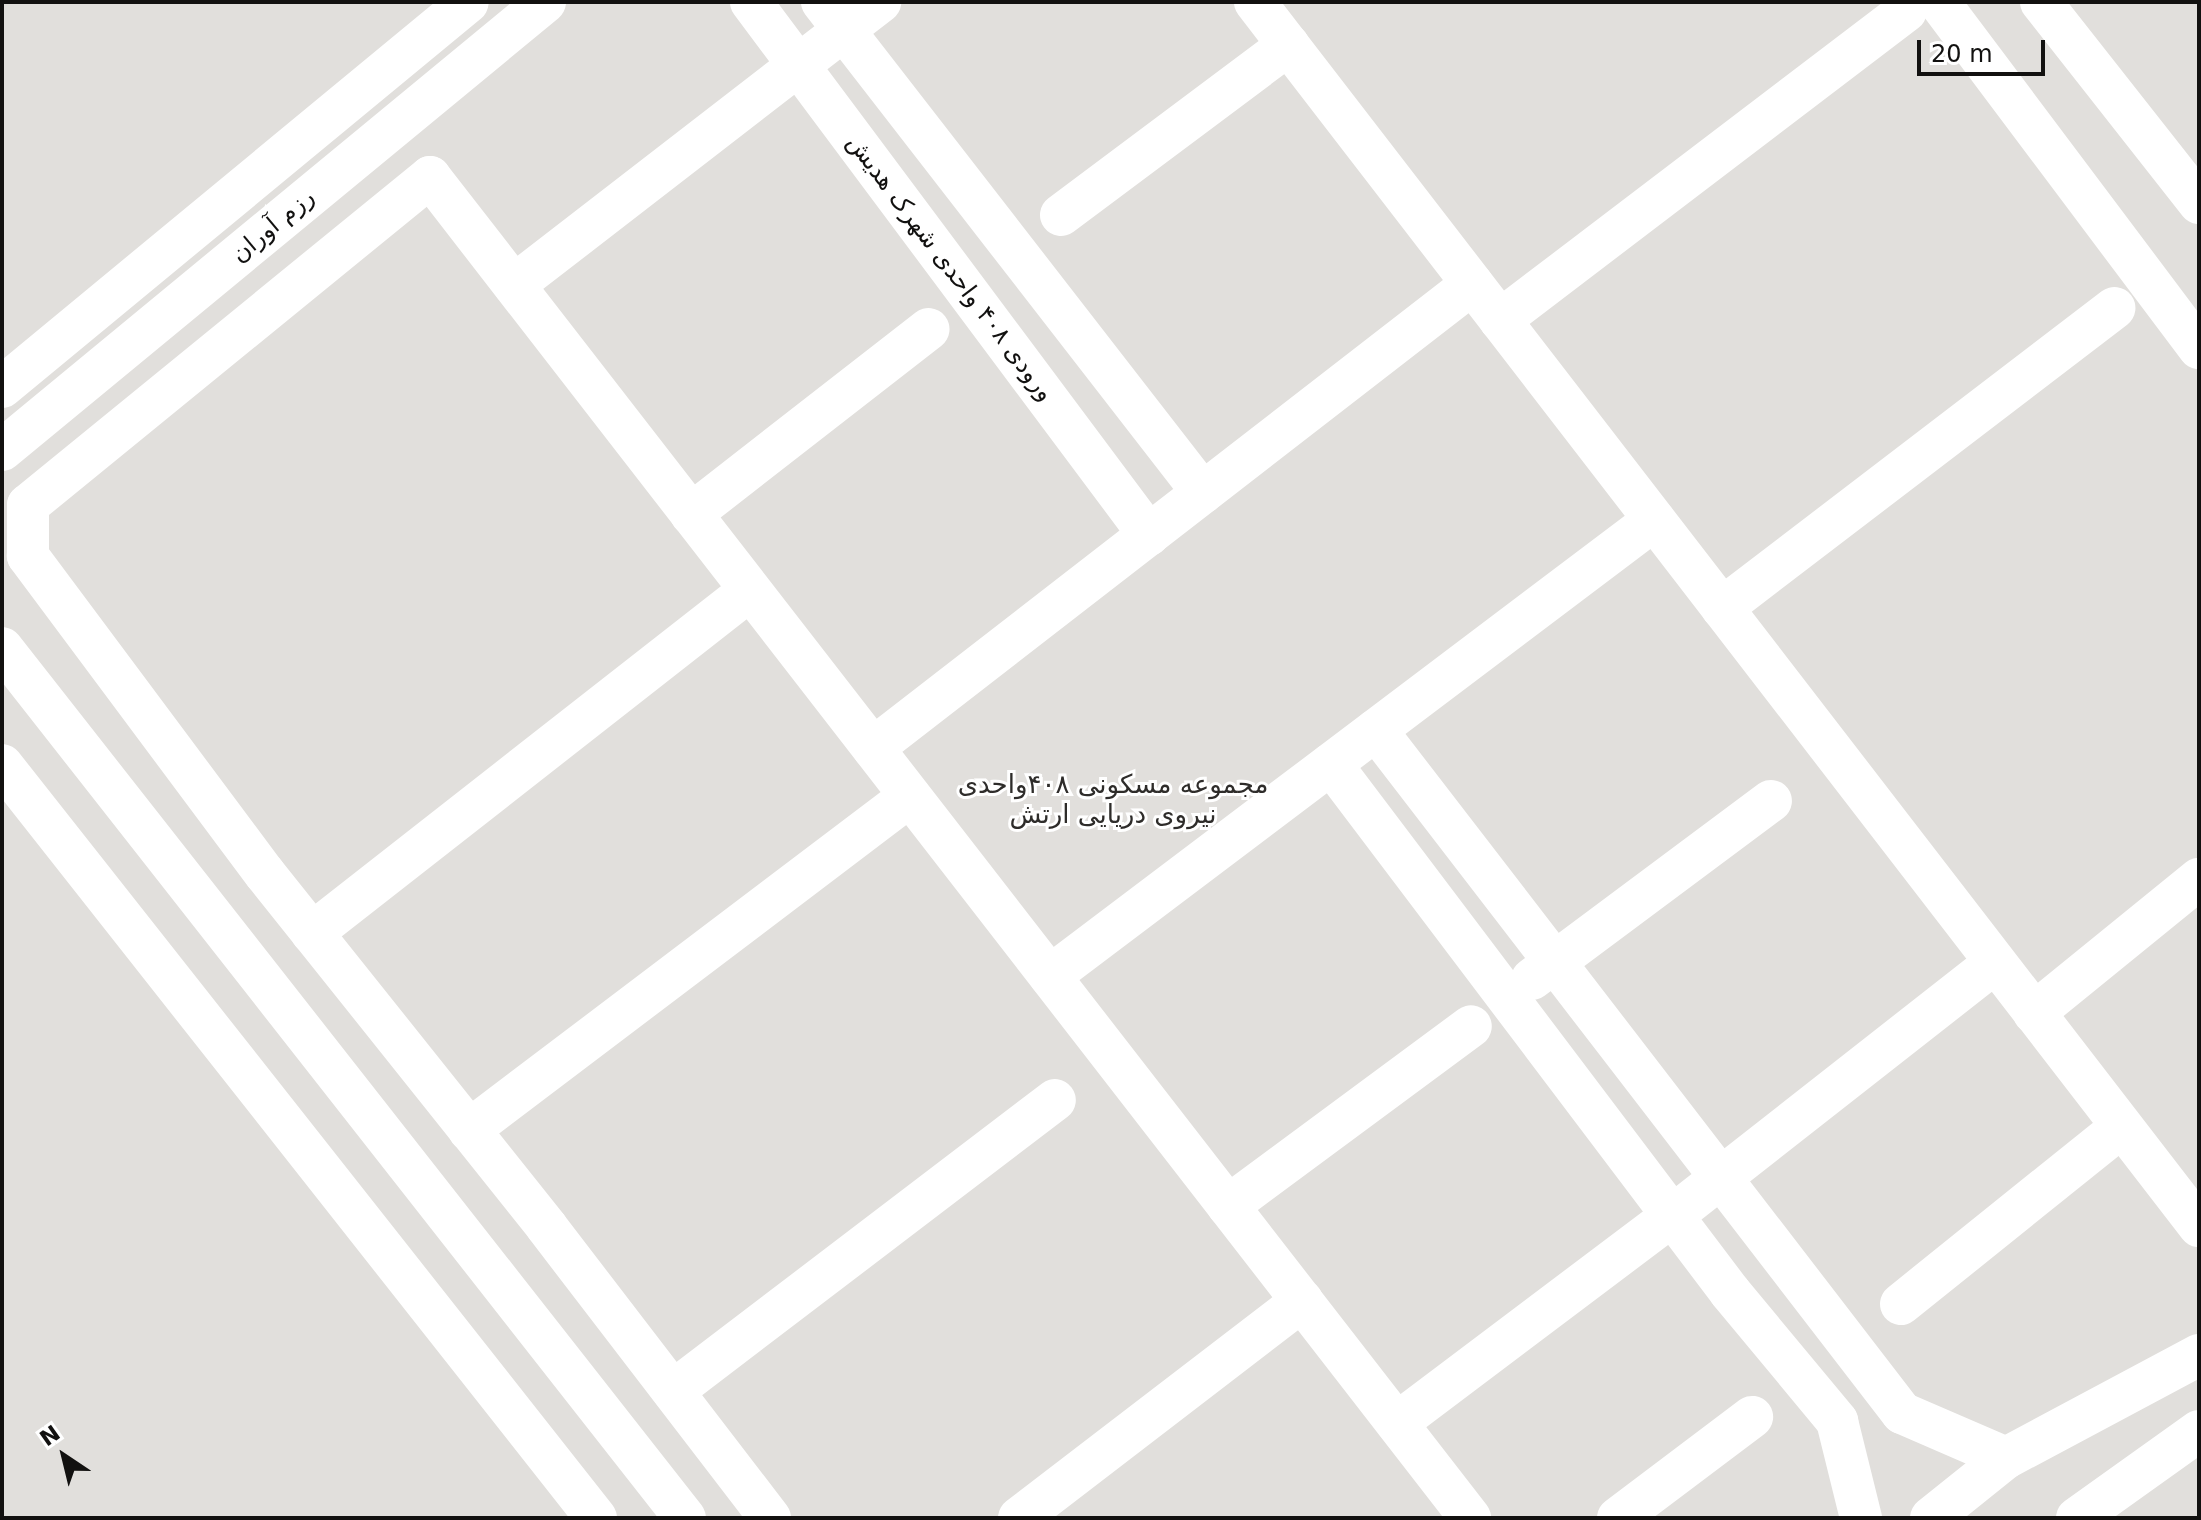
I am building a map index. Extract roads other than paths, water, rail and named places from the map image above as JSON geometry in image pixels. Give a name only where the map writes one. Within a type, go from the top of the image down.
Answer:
[{"type":"street","name":"رزم آوران","points":[[2,387],[468,2]]},
{"type":"street","name":"رزم آوران","points":[[2,450],[545,2]]},
{"type":"street","name":"ورودی ۴۰۸ واحدی شهرک هدیش","points":[[751,2],[1149,535]]},
{"type":"street","points":[[514,285],[798,65],[833,16],[880,2]]},
{"type":"street","points":[[1255,2],[2199,1226]]},
{"type":"street","points":[[2041,2],[2199,203]]},
{"type":"street","points":[[1500,320],[1923,6],[2199,348]]},
{"type":"street","points":[[833,16],[1203,493]]},
{"type":"street","points":[[1061,215],[1288,45]]},
{"type":"street","points":[[770,1518],[312,933],[28,556],[28,505],[430,177],[1397,1423],[1454,1512]]},
{"type":"street","points":[[873,748],[1472,284]]},
{"type":"street","points":[[1722,608],[2114,308]]},
{"type":"street","points":[[691,514],[929,329]]},
{"type":"street","points":[[1050,976],[1654,520]]},
{"type":"street","points":[[312,933],[750,590]]},
{"type":"street","points":[[2,648],[685,1518]]},
{"type":"street","points":[[1376,730],[1902,1413],[2006,1458]]},
{"type":"street","points":[[1331,764],[1730,1292],[1837,1421],[1861,1518]]},
{"type":"street","points":[[2,765],[596,1518]]},
{"type":"street","points":[[469,1130],[910,796]]},
{"type":"street","points":[[1509,998],[1554,961],[1771,801]]},
{"type":"street","points":[[2034,1013],[2199,879]]},
{"type":"street","points":[[1397,1423],[1672,1216],[1995,963]]},
{"type":"street","points":[[1228,1206],[1471,1026]]},
{"type":"street","points":[[673,1391],[1055,1100]]},
{"type":"street","points":[[1901,1304],[2121,1127]]},
{"type":"street","points":[[1019,1518],[1302,1301]]},
{"type":"street","points":[[1931,1518],[2006,1458],[2199,1355]]},
{"type":"street","points":[[1618,1518],[1752,1417]]},
{"type":"street","points":[[2077,1518],[2199,1431]]},
{"type":"district","name":"مجموعه مسکونی ۴۰۸واحدی نیروی دریایی ارتش","points":[[1113,800]]}]
